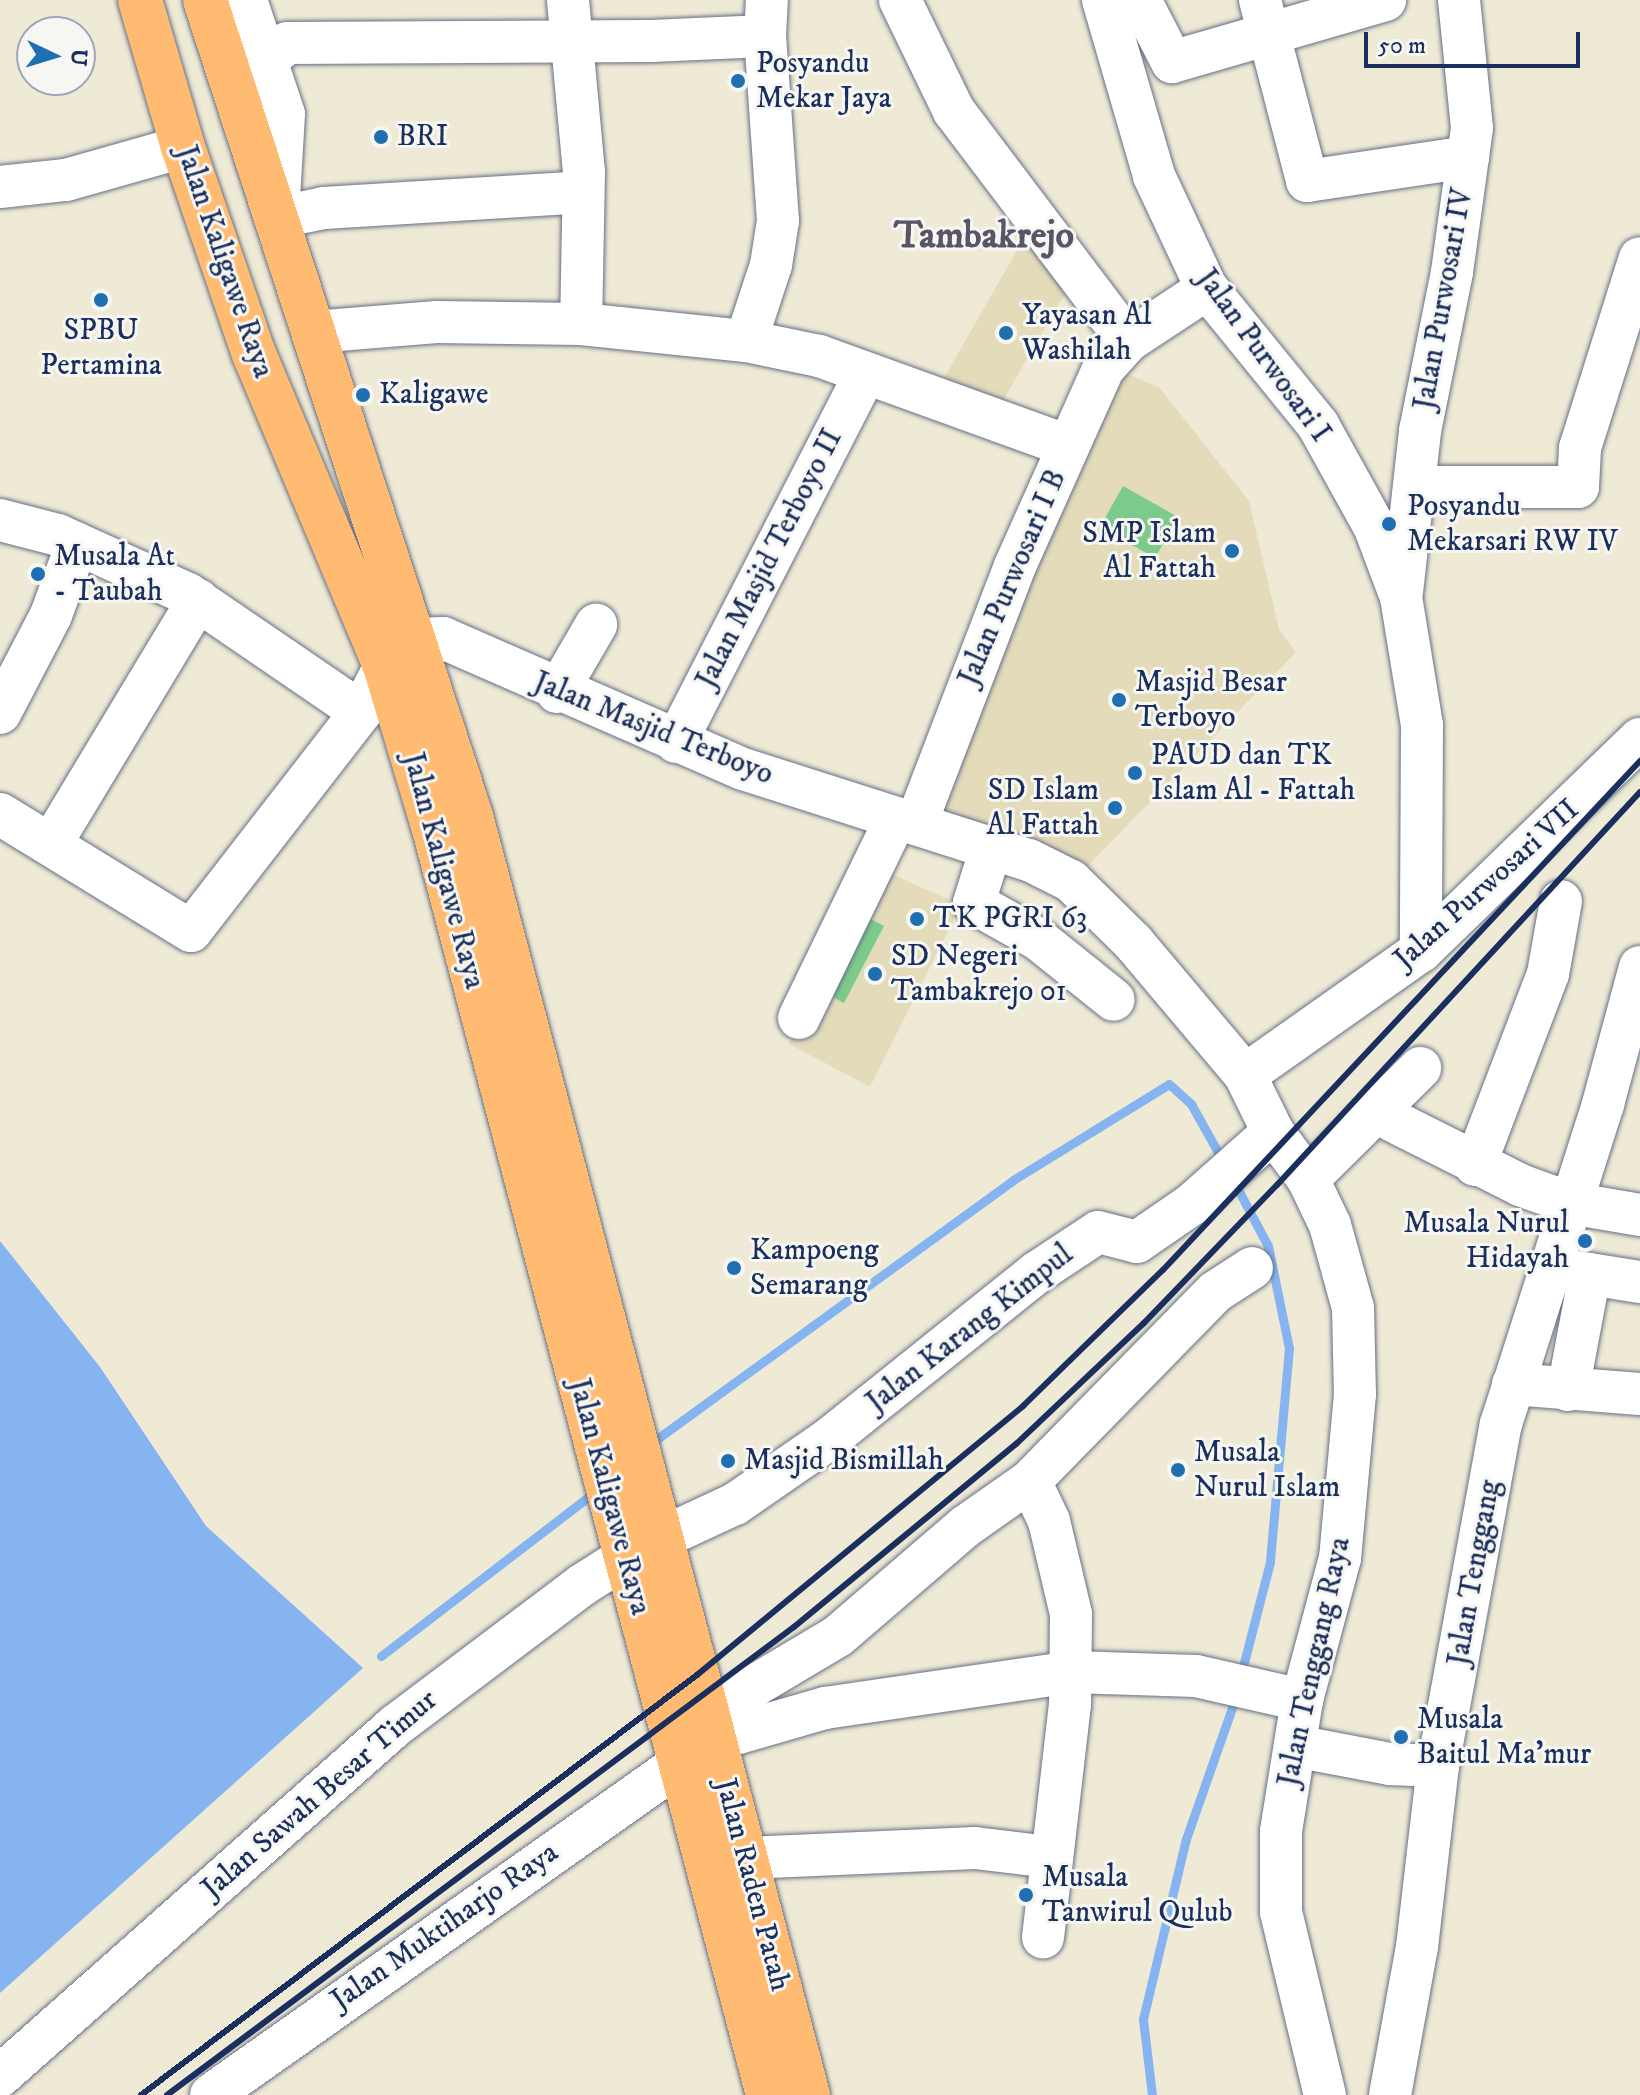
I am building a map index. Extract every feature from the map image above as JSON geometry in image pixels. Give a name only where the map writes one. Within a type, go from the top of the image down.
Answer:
[{"type":"highway","name":"Jalan Kaligawe Raya","points":[[140,0],[183,147],[254,354],[399,652],[471,816],[644,1485],[634,1541],[710,1721]]},
{"type":"highway","name":"Jalan Kaligawe Raya","points":[[205,0],[313,332],[399,652],[434,829],[599,1459],[710,1721]]},
{"type":"highway","name":"Jalan Raden Patah","points":[[710,1721],[808,2095]]},
{"type":"highway","name":"Jalan Raden Patah","points":[[710,1721],[768,2095]]},
{"type":"street","points":[[246,0],[284,114],[276,216],[324,208],[582,192]]},
{"type":"street","points":[[568,0],[568,42],[582,192],[581,324]]},
{"type":"street","points":[[900,0],[954,111],[1128,341]]},
{"type":"street","points":[[1091,0],[1123,75]]},
{"type":"street","name":"Jalan Purwosari I","points":[[1103,0],[1154,176],[1207,289],[1318,425],[1375,528],[1401,597],[1422,725],[1421,951]]},
{"type":"street","points":[[1140,0],[1172,62],[1266,15],[1370,1]]},
{"type":"street","name":"Jalan Purwosari IV","points":[[1401,597],[1459,158],[1472,128],[1459,0]]},
{"type":"street","points":[[1266,15],[1307,181],[1459,158]]},
{"type":"street","points":[[267,60],[287,43],[568,42],[766,18],[778,221],[771,265],[746,341]]},
{"type":"street","points":[[0,187],[66,180],[183,147]]},
{"type":"street","points":[[1414,487],[1578,487],[1580,448],[1640,258]]},
{"type":"street","name":"Jalan Purwosari I B","points":[[906,821],[1103,369],[1128,341],[1207,289]]},
{"type":"street","points":[[313,332],[437,322],[581,324],[746,341],[819,356],[864,376],[967,406],[1068,446]]},
{"type":"street","name":"Jalan Masjid Terboyo II","points":[[676,742],[864,376]]},
{"type":"street","points":[[0,520],[77,544],[198,600],[361,712]]},
{"type":"street","points":[[0,713],[51,615],[77,544]]},
{"type":"street","points":[[51,844],[198,600]]},
{"type":"street","points":[[557,692],[596,625]]},
{"type":"street","name":"Jalan Masjid Terboyo","points":[[399,652],[443,638],[557,692],[743,769],[991,848],[1071,881],[1133,942],[1245,1075],[1255,1153]]},
{"type":"street","points":[[0,814],[191,931],[361,712],[399,652]]},
{"type":"street","name":"Jalan Purwosari VII","points":[[1245,1075],[1421,951],[1640,739]]},
{"type":"street","points":[[799,1018],[906,821]]},
{"type":"street","points":[[991,848],[974,903],[1038,939],[1114,1000]]},
{"type":"street","points":[[1475,1165],[1548,974],[1561,901]]},
{"type":"street","name":"Jalan Tenggang","points":[[1390,2095],[1417,1947],[1438,1766],[1513,1384],[1640,967]]},
{"type":"street","points":[[1308,1179],[1420,1068]]},
{"type":"street","points":[[1393,1121],[1475,1165],[1570,1203],[1630,1214],[1613,1278],[1568,1390]]},
{"type":"street","name":"Jalan Tenggang Raya","points":[[1255,1153],[1308,1179],[1330,1225],[1353,1308],[1355,1394],[1340,1558],[1266,1690],[1295,1746],[1281,1831],[1281,1912],[1325,2095]]},
{"type":"street","name":"Jalan Karang Kimpul","points":[[634,1541],[735,1504],[829,1439],[1036,1273],[1098,1232],[1137,1242],[1255,1153]]},
{"type":"street","points":[[710,1721],[838,1636],[966,1526],[1030,1481],[1215,1292],[1252,1268]]},
{"type":"street","points":[[1548,1268],[1613,1278]]},
{"type":"street","points":[[1513,1384],[1640,1394]]},
{"type":"street","points":[[1030,1481],[1049,1521],[1071,1614],[1072,1672],[1049,1857],[1043,1937]]},
{"type":"street","name":"Jalan Sawah Besar Timur","points":[[0,2076],[395,1726],[634,1541]]},
{"type":"street","points":[[710,1721],[825,1708],[1072,1672],[1266,1690]]},
{"type":"street","name":"Jalan Muktiharjo Raya","points":[[211,2095],[710,1721]]},
{"type":"street","points":[[1295,1746],[1389,1764],[1438,1766]]},
{"type":"street","points":[[746,1858],[975,1848],[1049,1857]]},
{"type":"shaded area","name":"Yayasan Al Washilah","points":[[1023,240],[1072,281],[997,411],[940,385]]},
{"type":"shaded area","points":[[1109,367],[1159,387],[1249,501],[1279,629],[1296,652],[1074,880],[922,820]]},
{"type":"shaded area","name":"SD Negeri Tambakrejo 01","points":[[878,868],[961,905],[870,1087],[789,1044]]},
{"type":"green space","points":[[1123,486],[1178,517],[1155,558],[1100,527]]},
{"type":"green space","points":[[861,914],[884,926],[844,1003],[821,991]]},
{"type":"water","points":[[0,1241],[100,1367],[206,1526],[363,1668],[0,1993]]},
{"type":"waterway","points":[[650,1444],[1013,1180],[1169,1084],[1191,1104],[1224,1163]]},
{"type":"waterway","points":[[1233,1180],[1268,1246],[1289,1348],[1270,1562],[1241,1674]]},
{"type":"waterway","points":[[381,1656],[597,1490]]},
{"type":"waterway","points":[[1152,2095],[1143,2019],[1186,1839],[1236,1696]]},
{"type":"railway","points":[[141,2095],[697,1675],[1023,1406],[1163,1270],[1640,761]]},
{"type":"railway","points":[[167,2095],[794,1627],[1016,1444],[1144,1323],[1277,1185],[1640,792]]},
{"type":"place","name":"Posyandu Mekar Jaya","points":[[738,81]]},
{"type":"place","name":"BRI","points":[[381,137]]},
{"type":"place","name":"SPBU Pertamina","points":[[101,300]]},
{"type":"place","name":"Yayasan Al Washilah","points":[[1006,333]]},
{"type":"place","name":"Kaligawe","points":[[363,395]]},
{"type":"place","name":"Posyandu Mekarsari RW IV","points":[[1389,524]]},
{"type":"place","name":"SMP Islam Al Fattah","points":[[1232,551]]},
{"type":"place","name":"Musala At - Taubah","points":[[38,574]]},
{"type":"place","name":"Masjid Besar Terboyo","points":[[1119,700]]},
{"type":"place","name":"PAUD dan TK Islam Al - Fattah","points":[[1135,773]]},
{"type":"place","name":"SD Islam Al Fattah","points":[[1115,808]]},
{"type":"place","name":"TK PGRI 63","points":[[917,919]]},
{"type":"place","name":"SD Negeri Tambakrejo 01","points":[[875,974]]},
{"type":"place","name":"Musala Nurul Hidayah","points":[[1585,1241]]},
{"type":"place","name":"Kampoeng Semarang","points":[[734,1268]]},
{"type":"place","name":"Masjid Bismillah","points":[[728,1461]]},
{"type":"place","name":"Musala Nurul Islam","points":[[1178,1470]]},
{"type":"place","name":"Musala Baitul Ma'mur","points":[[1401,1737]]},
{"type":"place","name":"Musala Tanwirul Qulub","points":[[1026,1895]]},
{"type":"district","name":"Tambakrejo","points":[[984,237]]}]
